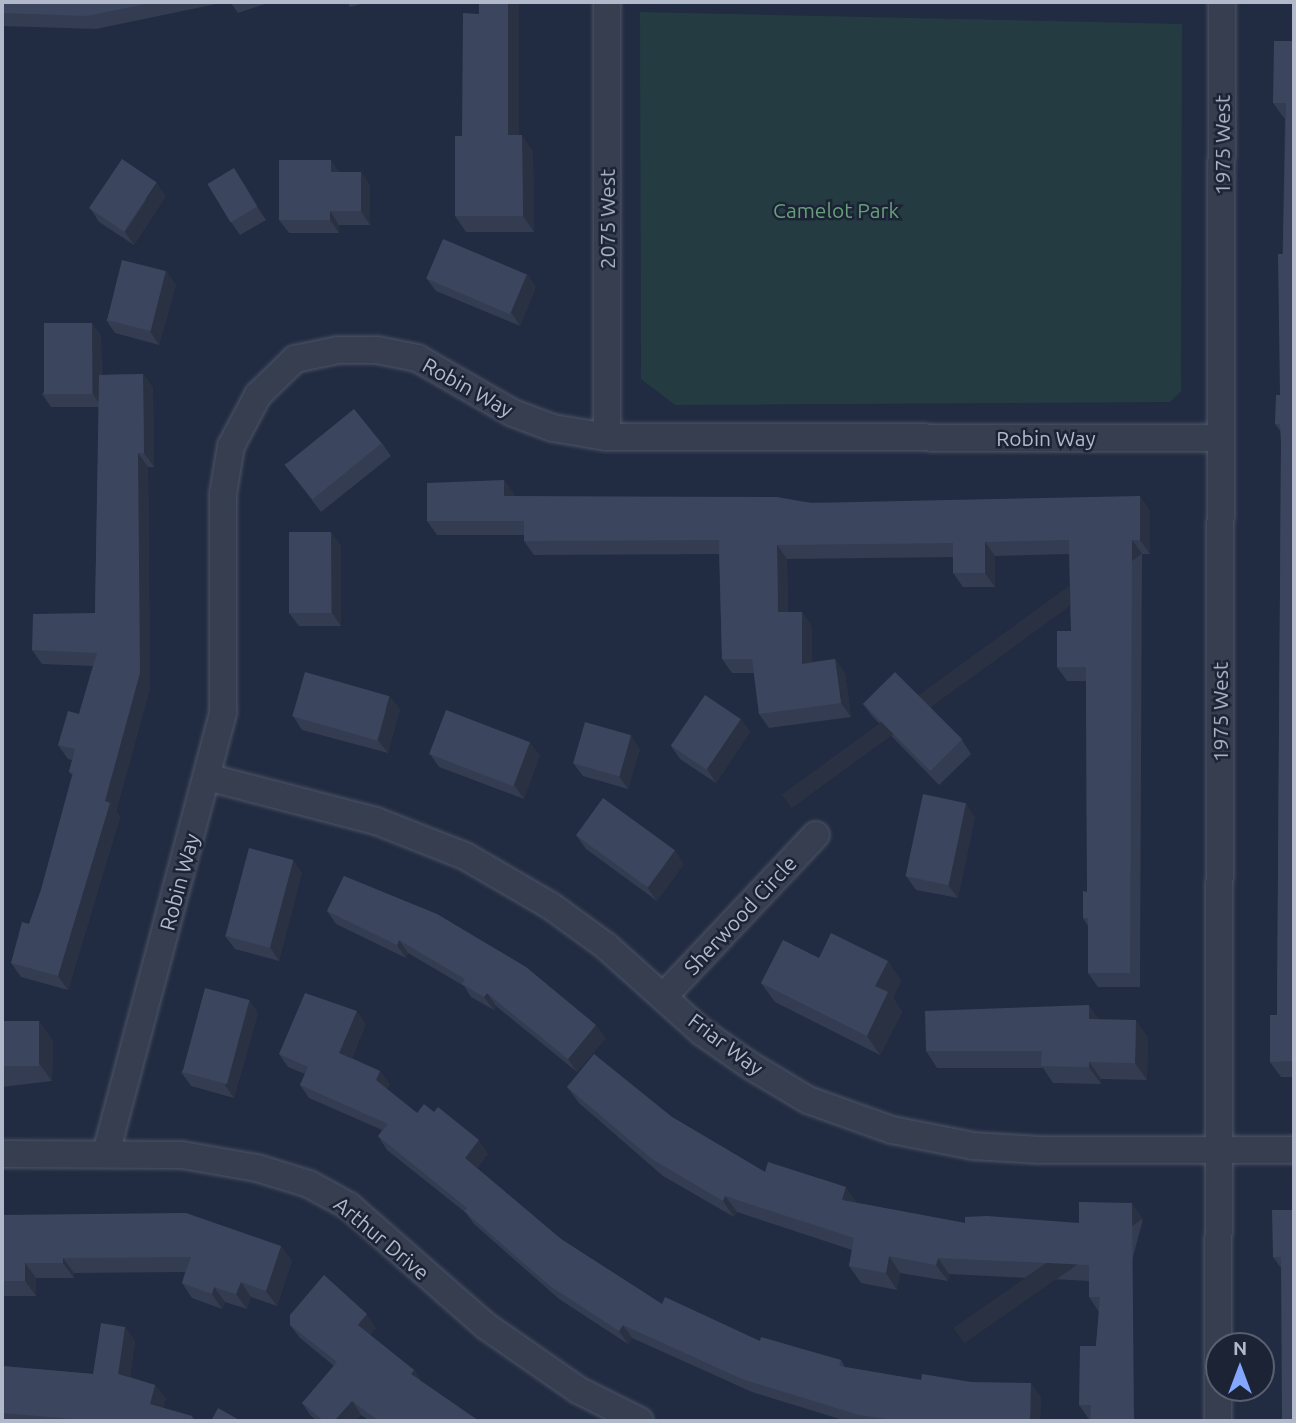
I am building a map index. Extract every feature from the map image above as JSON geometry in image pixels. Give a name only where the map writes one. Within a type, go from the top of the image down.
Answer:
[{"type":"street","name":"2075 West","points":[[607,2],[607,437]]},
{"type":"street","name":"1975 West","points":[[1218,1421],[1222,2]]},
{"type":"street","name":"Robin Way","points":[[106,1153],[207,778],[226,681],[223,494],[231,446],[257,395],[295,359],[338,350],[377,350],[417,358],[513,413],[553,428],[607,437],[1221,438]]},
{"type":"street","name":"Friar Way","points":[[207,778],[376,821],[465,856],[551,906],[664,995],[702,1031],[808,1100],[892,1130],[973,1146],[1039,1150],[1294,1150]]},
{"type":"street","name":"Sherwood Circle","points":[[664,995],[816,835]]},
{"type":"street","name":"Arthur Drive","points":[[2,1154],[182,1155],[257,1168],[309,1184],[349,1206],[486,1326],[578,1390],[640,1421]]},
{"type":"green space","name":"Camelot Park","points":[[640,12],[1182,24],[1181,391],[1170,402],[675,405],[641,379]]},
{"type":"building","points":[[2,2],[155,2],[87,16],[2,13]]},
{"type":"building","points":[[479,2],[508,2],[508,135],[522,135],[523,216],[455,216],[455,136],[462,136],[463,13],[479,14]]},
{"type":"building","points":[[1274,41],[1294,41],[1294,1061],[1270,1062],[1270,1015],[1277,1015],[1281,443],[1280,424],[1275,424],[1276,395],[1280,395],[1278,254],[1283,254],[1286,103],[1273,103]]},
{"type":"building","points":[[122,159],[157,182],[124,231],[89,208]]},
{"type":"building","points":[[279,160],[331,160],[331,172],[361,172],[361,211],[330,211],[330,220],[279,220]]},
{"type":"building","points":[[234,168],[257,207],[231,223],[207,184]]},
{"type":"building","points":[[443,239],[527,275],[510,314],[426,279]]},
{"type":"building","points":[[122,260],[166,271],[151,331],[107,320]]},
{"type":"building","points":[[44,323],[92,323],[92,394],[44,394]]},
{"type":"building","points":[[143,374],[144,453],[138,453],[140,673],[105,801],[110,803],[58,976],[11,963],[22,922],[29,924],[41,890],[73,773],[69,772],[75,749],[58,745],[68,711],[79,714],[97,653],[32,650],[33,614],[95,613],[99,375]]},
{"type":"building","points":[[354,409],[382,443],[313,499],[285,465]]},
{"type":"building","points":[[504,480],[504,496],[777,497],[811,503],[1140,496],[1140,540],[1132,540],[1130,973],[1088,973],[1088,918],[1083,918],[1083,891],[1087,892],[1086,667],[1057,667],[1057,631],[1071,631],[1069,540],[985,542],[985,573],[953,573],[953,543],[777,545],[778,612],[802,612],[802,664],[835,659],[841,703],[759,714],[752,659],[722,659],[719,540],[524,541],[524,521],[427,521],[427,483]]},
{"type":"building","points":[[289,532],[331,532],[331,613],[289,613]]},
{"type":"building","points":[[305,672],[390,696],[377,740],[292,716]]},
{"type":"building","points":[[895,672],[962,739],[930,771],[863,704]]},
{"type":"building","points":[[705,695],[741,719],[707,770],[671,746]]},
{"type":"building","points":[[446,710],[530,742],[513,786],[429,754]]},
{"type":"building","points":[[585,722],[631,735],[619,777],[573,763]]},
{"type":"building","points":[[923,794],[966,803],[949,885],[906,876]]},
{"type":"building","points":[[603,798],[675,850],[648,888],[576,835]]},
{"type":"building","points":[[249,848],[293,860],[270,948],[225,936]]},
{"type":"building","points":[[344,876],[437,914],[526,967],[596,1025],[568,1059],[487,993],[484,997],[462,984],[465,979],[399,940],[397,945],[327,911]]},
{"type":"building","points":[[831,933],[888,961],[875,986],[888,992],[867,1036],[761,983],[783,940],[819,958]]},
{"type":"building","points":[[205,988],[249,1000],[227,1084],[182,1072]]},
{"type":"building","points":[[305,993],[357,1011],[339,1053],[380,1071],[376,1080],[417,1113],[424,1104],[434,1112],[438,1107],[479,1140],[465,1158],[561,1239],[662,1304],[665,1297],[760,1341],[761,1337],[841,1360],[839,1366],[921,1380],[922,1374],[971,1382],[1031,1383],[1030,1421],[901,1421],[859,1415],[742,1379],[623,1325],[619,1331],[550,1286],[464,1211],[467,1208],[378,1136],[388,1124],[300,1085],[308,1067],[279,1054]]},
{"type":"building","points":[[1089,1005],[1089,1019],[1136,1020],[1135,1063],[1089,1062],[1089,1067],[1041,1066],[1042,1051],[926,1051],[925,1011]]},
{"type":"building","points":[[2,1021],[39,1021],[39,1066],[2,1066]]},
{"type":"building","points":[[594,1054],[672,1117],[765,1172],[768,1162],[846,1187],[842,1200],[965,1223],[965,1217],[987,1216],[1079,1223],[1079,1202],[1132,1203],[1134,1421],[1090,1421],[1091,1405],[1079,1405],[1080,1346],[1096,1346],[1100,1297],[1089,1297],[1089,1265],[938,1258],[936,1265],[889,1256],[886,1273],[849,1266],[854,1238],[725,1196],[723,1201],[652,1159],[567,1087]]},
{"type":"building","points":[[1272,1210],[1294,1210],[1294,1421],[1282,1421],[1281,1257],[1273,1257]]},
{"type":"building","points":[[186,1213],[281,1246],[266,1291],[241,1282],[236,1294],[214,1287],[212,1294],[182,1283],[191,1257],[63,1258],[63,1263],[25,1263],[25,1281],[2,1281],[2,1215]]},
{"type":"building","points":[[324,1275],[367,1314],[358,1325],[414,1370],[411,1374],[479,1421],[379,1421],[352,1401],[334,1421],[324,1421],[302,1403],[337,1362],[290,1325],[290,1315]]},
{"type":"building","points":[[101,1323],[125,1327],[118,1374],[155,1385],[150,1404],[192,1416],[191,1421],[97,1421],[2,1413],[2,1366],[93,1374]]},
{"type":"building","points":[[218,1408],[241,1421],[211,1421]]}]
